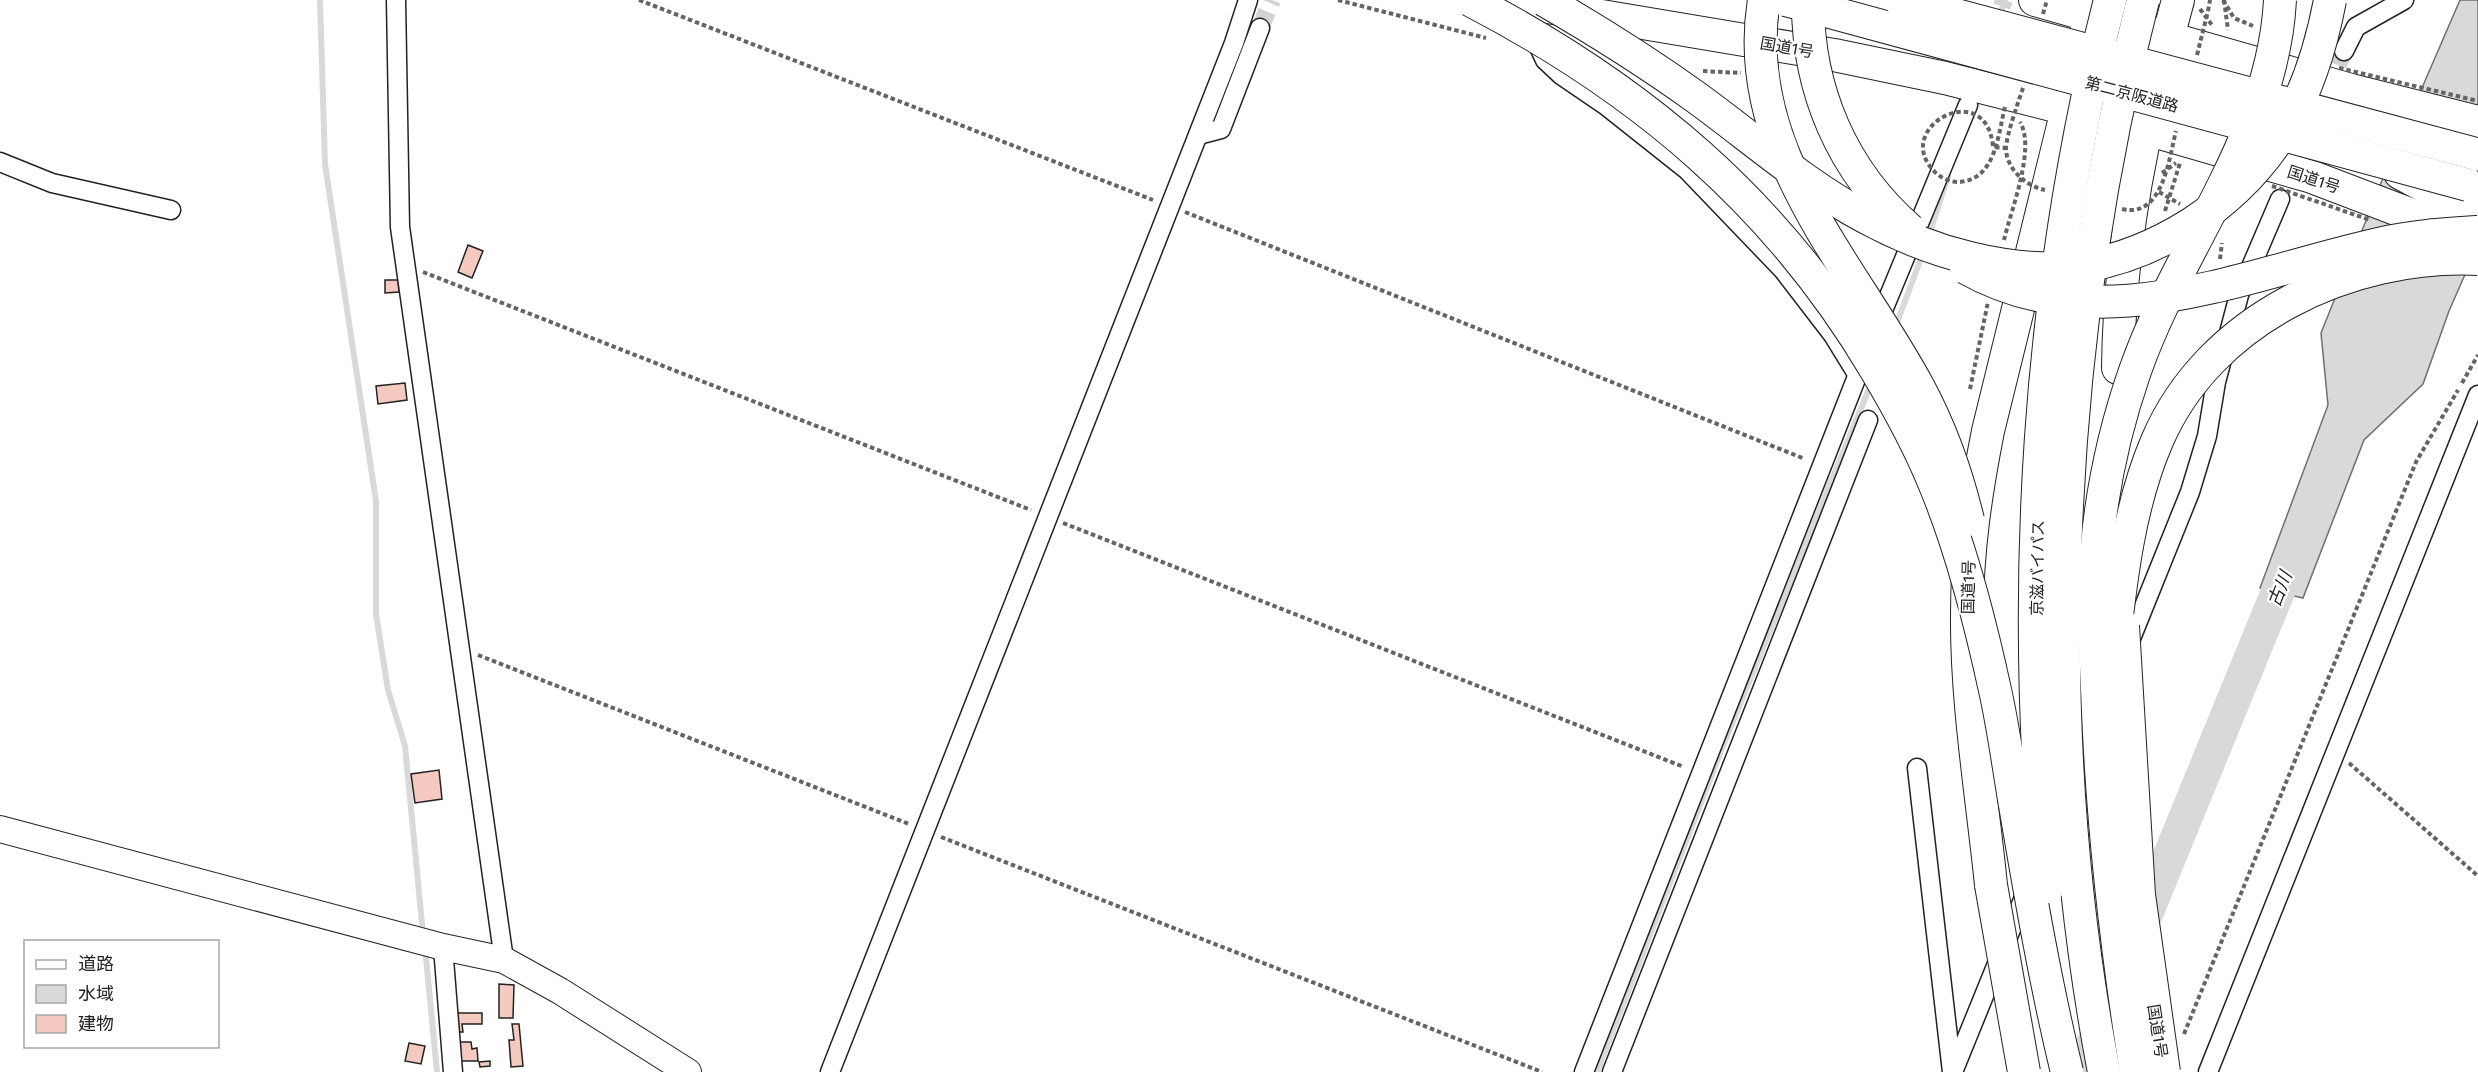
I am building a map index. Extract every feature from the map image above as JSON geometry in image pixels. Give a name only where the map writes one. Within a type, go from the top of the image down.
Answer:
[{"type":"highway","points":[[1470,0],[1567,54],[1616,87],[1660,121],[1705,158],[1747,201],[1790,246],[1826,292],[1890,393],[1915,440],[1935,485],[1964,572],[1995,691]]},
{"type":"highway","points":[[1764,0],[1760,54],[1764,89],[1775,130],[1794,178],[1817,223],[1894,344],[1938,428],[1956,476],[1970,529],[1983,594],[1995,691],[2026,873],[2055,1023],[2067,1072]]},
{"type":"highway","name":"第二京阪道路","points":[[1786,0],[2478,188]]},
{"type":"highway","points":[[1808,0],[1812,63],[1820,95],[1847,155],[1868,186],[1892,214],[1919,237],[1979,275],[2009,287],[2038,296],[2070,301],[2104,303],[2142,299],[2215,287],[2381,243],[2478,232]]},
{"type":"highway","points":[[1884,0],[1951,29],[2100,68]]},
{"type":"highway","name":"第二京阪道路","points":[[1900,0],[2478,154]]},
{"type":"highway","points":[[2035,0],[2098,6],[2167,39],[2351,90],[2478,122]]},
{"type":"highway","points":[[2100,68],[2142,0]]},
{"type":"highway","name":"国道1号","points":[[2164,1072],[2139,895],[2131,786],[2118,535],[2118,368],[2119,314],[2135,182],[2156,84],[2178,0]]},
{"type":"highway","points":[[2136,1072],[2116,938],[2100,758],[2096,664],[2096,558],[2108,460],[2134,371],[2151,328],[2240,152],[2260,104],[2276,36],[2280,0]]},
{"type":"highway","points":[[1523,1],[1598,31],[1650,65],[1827,193],[1863,216],[1899,234],[1946,251],[1991,262],[2054,267],[2084,266],[2146,248],[2198,219],[2245,181],[2280,139],[2298,107],[2317,56],[2330,0]]},
{"type":"highway","name":"国道1号","points":[[1523,1],[1945,78],[2146,129],[2312,177],[2478,240]]},
{"type":"highway","points":[[2098,6],[2100,68],[2107,81],[2124,98],[2146,129]]},
{"type":"highway","points":[[2098,6],[2098,38],[2124,68],[2156,84],[2281,117],[2331,137],[2478,215]]},
{"type":"highway","name":"国道1号","points":[[2024,1072],[1991,885],[1969,675],[1967,614],[1969,554],[1976,494],[1988,431],[2066,109],[2100,68]]},
{"type":"highway","name":"京滋バイパス","points":[[2072,1072],[2054,945],[2044,844],[2037,729],[2037,534],[2042,433],[2052,318],[2080,136],[2100,68]]},
{"type":"highway","name":"京滋バイパス","points":[[2100,68],[2111,135],[2094,232],[2073,435],[2066,531],[2064,639],[2067,740],[2074,842],[2085,943],[2104,1072]]},
{"type":"highway","points":[[2106,832],[2108,723],[2118,599],[2129,534],[2142,483],[2157,440],[2179,400],[2204,367],[2234,339],[2262,317],[2303,295],[2344,278],[2385,267],[2428,260],[2478,259]]},
{"type":"street","points":[[396,0],[400,227],[504,960]]},
{"type":"street","points":[[830,1072],[1234,43],[1248,0]]},
{"type":"street","points":[[2344,51],[2356,27],[2404,0]]},
{"type":"street","points":[[1523,1],[1545,60],[1561,75],[1605,105],[1687,170],[1782,270],[1833,335],[1857,374]]},
{"type":"street","points":[[1198,135],[1221,129],[1260,28]]},
{"type":"street","points":[[1584,1072],[1857,374],[1968,105]]},
{"type":"street","points":[[0,162],[52,183],[171,210]]},
{"type":"street","points":[[1952,1072],[2190,492],[2207,436],[2216,382],[2239,295],[2280,199]]},
{"type":"street","points":[[2208,1072],[2478,395]]},
{"type":"street","points":[[1612,1072],[1868,420]]},
{"type":"street","points":[[1823,464],[1847,472]]},
{"type":"street","points":[[1917,768],[1952,1072]]},
{"type":"street","points":[[1702,774],[1725,784]]},
{"type":"street","points":[[0,829],[432,944],[504,960],[560,991],[688,1072]]},
{"type":"street","points":[[432,944],[453,1072]]},
{"type":"path","points":[[639,0],[1823,464]]},
{"type":"path","points":[[2208,10],[2210,0],[2215,0]]},
{"type":"path","points":[[2224,0],[2227,28],[2232,39]]},
{"type":"path","points":[[2330,66],[2478,101]]},
{"type":"path","points":[[2004,107],[2000,127],[1997,137],[1995,147],[1992,158],[1987,168],[1978,176],[1967,181],[1956,182],[1944,179],[1935,172],[1924,152],[1924,140],[1936,120],[1945,114],[1957,111],[1968,112],[1978,117],[1987,125],[1992,135],[1993,147],[2000,148],[2006,148]]},
{"type":"path","points":[[2182,1039],[2416,462],[2478,356]]},
{"type":"path","points":[[460,648],[1542,1072]]},
{"type":"path","points":[[2337,753],[2478,876]]},
{"type":"water","points":[[2460,0],[2478,0],[2478,245],[2449,311],[2423,384],[2364,440],[2303,598],[2260,588],[2328,405],[2321,333],[2383,178]]},
{"type":"building","points":[[468,245],[483,251],[472,278],[458,272]]},
{"type":"building","points":[[385,280],[398,280],[399,292],[385,293]]},
{"type":"building","points":[[405,383],[407,400],[378,404],[376,386]]},
{"type":"building","points":[[439,770],[442,799],[415,803],[411,774]]},
{"type":"building","points":[[499,984],[514,985],[513,1018],[499,1018]]},
{"type":"building","points":[[457,1013],[482,1013],[482,1024],[462,1024],[463,1032],[458,1032]]},
{"type":"building","points":[[512,1024],[519,1024],[523,1066],[511,1067],[509,1040],[514,1040]]},
{"type":"building","points":[[459,1042],[471,1042],[472,1049],[477,1048],[478,1061],[459,1061]]},
{"type":"building","points":[[409,1043],[425,1046],[421,1064],[405,1061]]},
{"type":"building","points":[[490,1061],[490,1066],[480,1067],[479,1062]]},
{"type":"waterway","points":[[320,0],[325,164],[376,501],[376,614],[388,690],[405,746],[423,934]]},
{"type":"waterway","points":[[1999,18],[2005,0]]},
{"type":"waterway","points":[[1929,235],[1948,176]]},
{"type":"waterway","points":[[1895,328],[1923,253]]},
{"type":"waterway","points":[[1597,1072],[1723,746],[1871,384]]},
{"type":"waterway","name":"古川","points":[[2137,936],[2295,550]]},
{"type":"waterway","points":[[425,947],[437,1072]]},
{"type":"waterway","name":"古川","points":[[2082,1072],[2104,1016]]},
{"type":"tunnel","points":[[1260,28],[1272,0]]},
{"type":"tunnel","points":[[1993,32],[2004,0]]},
{"type":"tunnel","points":[[2327,90],[2344,51]]}]
